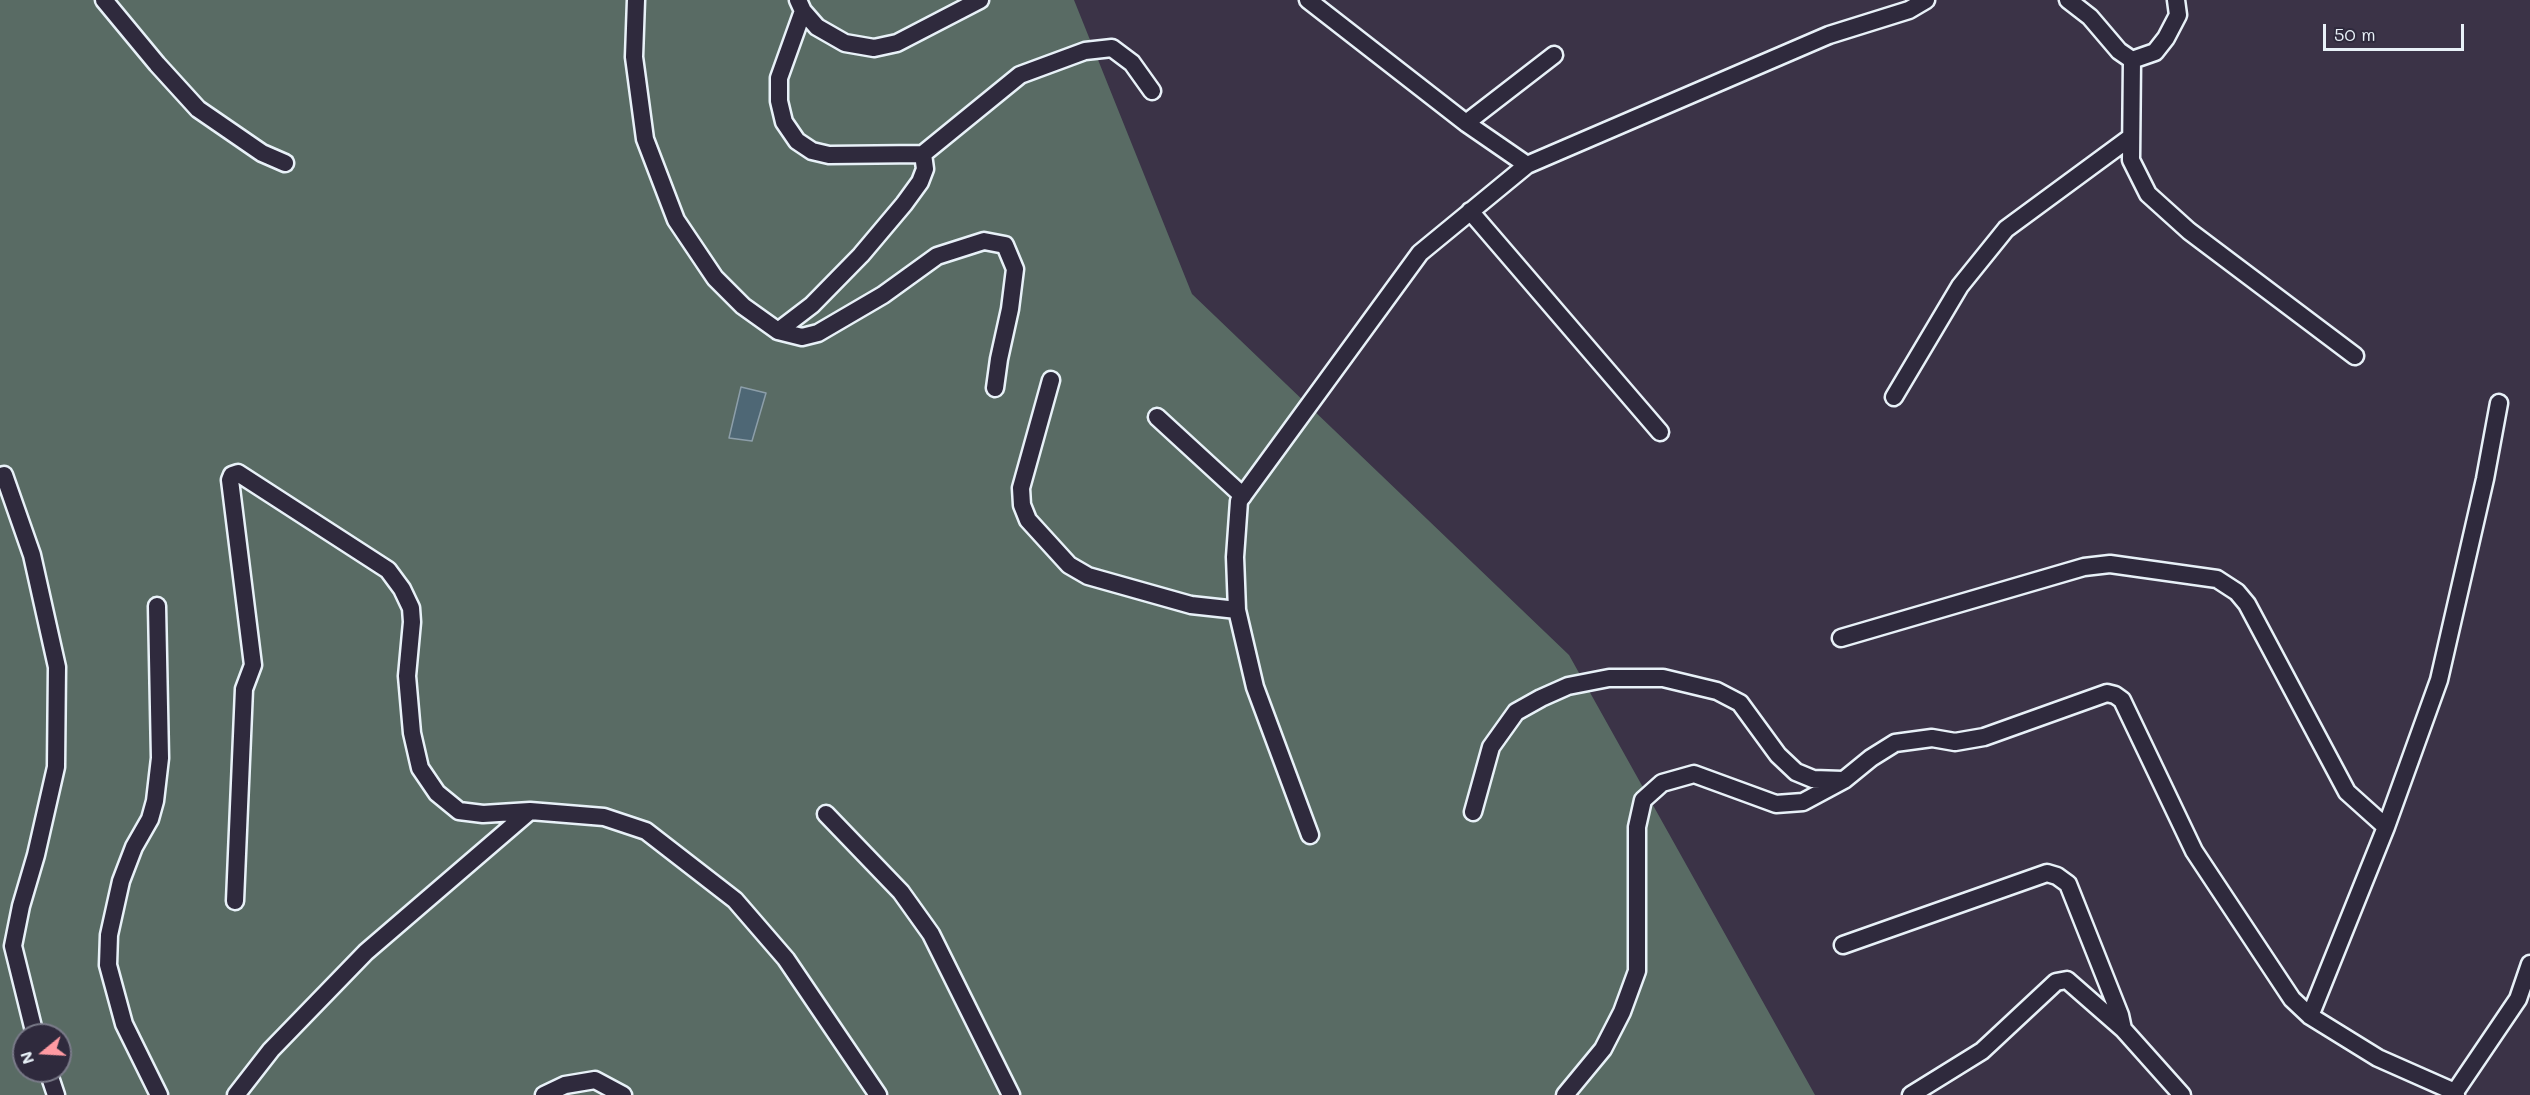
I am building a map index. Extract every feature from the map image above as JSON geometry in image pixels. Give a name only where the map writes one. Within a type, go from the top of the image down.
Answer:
[{"type":"street","points":[[104,0],[198,109],[262,153],[285,163]]},
{"type":"street","points":[[636,0],[634,57],[645,138],[676,220],[715,278],[742,306],[778,331],[802,337],[818,333],[884,295],[937,256],[984,241],[1005,245],[1015,269],[995,388]]},
{"type":"street","points":[[800,6],[817,27],[845,43],[874,48],[897,43],[980,0]]},
{"type":"street","points":[[1310,836],[1255,687],[1237,610],[1235,557],[1239,501],[1420,253],[1527,165],[1829,35],[1909,10],[1926,0]]},
{"type":"street","points":[[2068,0],[2090,17],[2120,51],[2132,60]]},
{"type":"street","points":[[2132,60],[2155,52],[2166,38],[2178,15],[2176,0]]},
{"type":"street","points":[[1320,3],[1466,123],[1527,165]]},
{"type":"street","points":[[800,6],[779,78],[779,101],[784,122],[797,141],[812,151],[829,155],[923,154],[1020,75],[1085,51],[1112,48],[1132,63],[1152,91]]},
{"type":"street","points":[[1466,123],[1554,54]]},
{"type":"street","points":[[2132,60],[2131,160],[2148,194],[2189,231],[2355,356]]},
{"type":"street","points":[[1894,398],[1960,286],[2006,229],[2131,137]]},
{"type":"street","points":[[778,331],[820,296],[861,255],[904,204],[920,182],[925,169],[923,154]]},
{"type":"street","points":[[1470,211],[1660,432]]},
{"type":"street","points":[[1051,380],[1021,488],[1022,505],[1028,520],[1069,565],[1088,576],[1191,605],[1237,610]]},
{"type":"street","points":[[2310,1016],[2386,827],[2439,680],[2485,479],[2499,403]]},
{"type":"street","points":[[1157,417],[1242,496]]},
{"type":"street","points":[[236,901],[245,714],[244,689],[253,665],[230,480],[234,473],[242,474],[388,570],[402,589],[411,608],[412,622],[407,676],[412,733],[420,768],[436,793],[459,811],[483,814],[530,811],[604,817],[646,831],[735,900],[786,959],[878,1095]]},
{"type":"street","points":[[4,475],[32,555],[57,667],[56,767],[13,946],[32,1023]]},
{"type":"street","points":[[1841,638],[2084,567],[2110,564],[2217,579],[2238,592],[2247,604],[2347,792],[2386,827]]},
{"type":"street","points":[[157,606],[160,758],[155,801],[150,819],[134,847],[121,881],[109,934],[108,966],[124,1024],[159,1095]]},
{"type":"street","points":[[1473,812],[1491,747],[1516,712],[1569,686],[1609,678],[1663,678],[1717,691],[1740,703],[1778,754],[1796,772],[1814,779],[1844,780]]},
{"type":"street","points":[[1565,1095],[1603,1049],[1622,1012],[1637,971],[1637,827],[1643,800],[1662,783],[1694,774],[1776,804],[1803,802],[1844,780],[1871,758],[1895,743],[1932,738],[1955,742],[1984,737],[2107,693],[2122,700],[2194,851],[2292,999],[2310,1016],[2378,1058],[2455,1094],[2518,999],[2530,964]]},
{"type":"street","points":[[236,1095],[271,1050],[366,952],[530,811]]},
{"type":"street","points":[[826,814],[901,892],[931,934],[1011,1095]]},
{"type":"street","points":[[1843,945],[2047,873],[2057,876],[2068,884],[2120,1015],[2123,1029]]},
{"type":"street","points":[[1911,1095],[1982,1051],[2056,982],[2062,980],[2067,980],[2123,1029],[2182,1095]]},
{"type":"street","points":[[544,1095],[565,1085],[595,1080],[623,1095]]},
{"type":"street","points":[[586,1095],[606,1086]]},
{"type":"green space","points":[[0,0],[1074,0],[1192,294],[1569,655],[1815,1095],[0,1095]]},
{"type":"water","points":[[741,387],[766,393],[752,441],[729,438]]}]
